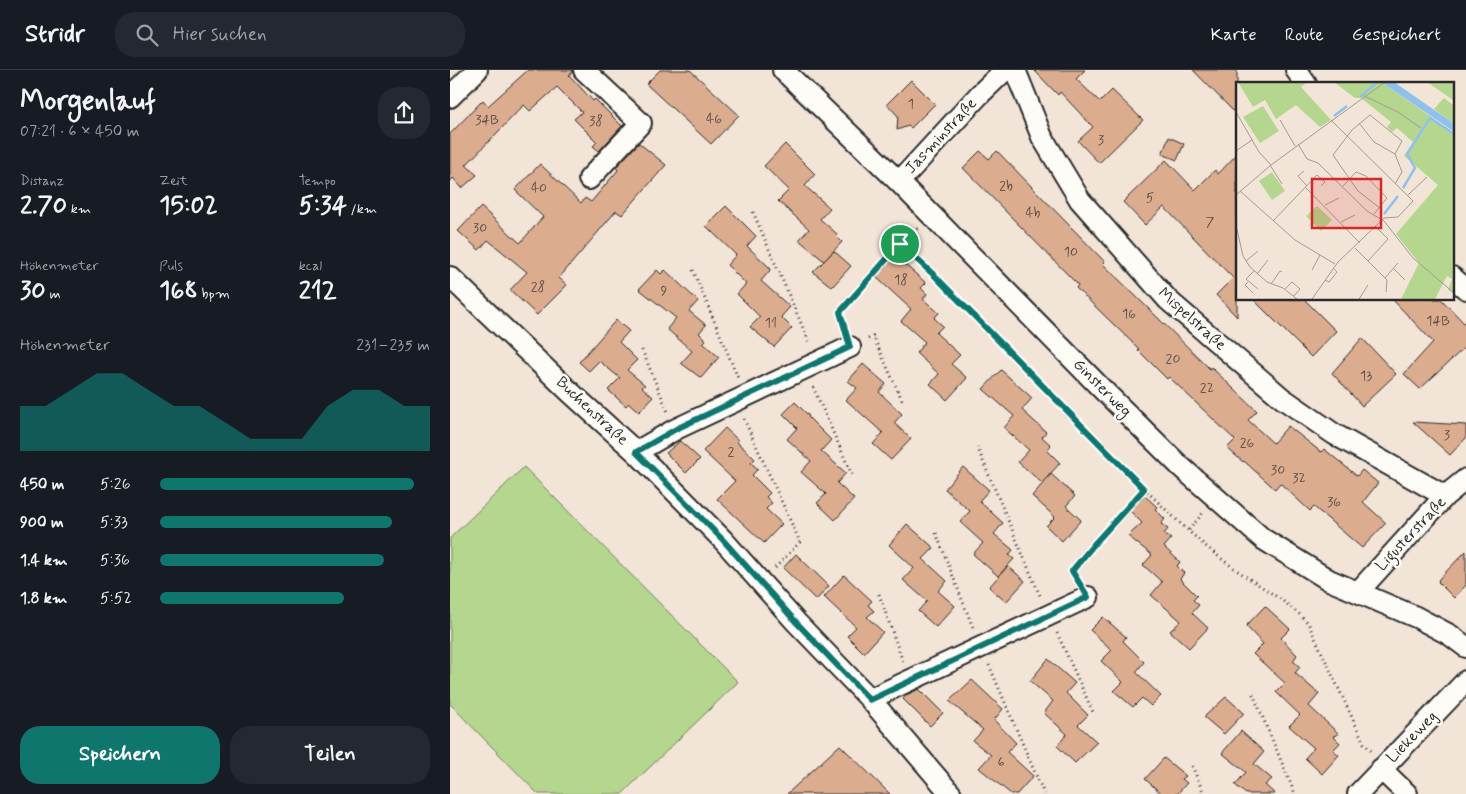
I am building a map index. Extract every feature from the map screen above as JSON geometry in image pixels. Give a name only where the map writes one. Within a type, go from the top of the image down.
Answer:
[{"type":"street","points":[[450,97],[477,70]]},
{"type":"street","points":[[584,70],[641,123],[589,179]]},
{"type":"street","name":"Ginsterweg","points":[[784,70],[899,182],[1175,460],[1263,539],[1328,580],[1416,617],[1450,635],[1466,647]]},
{"type":"street","name":"Jasminstraße","points":[[899,182],[972,102],[1005,70]]},
{"type":"street","name":"Mispelstraße","points":[[1015,70],[1042,137],[1080,200],[1168,300],[1289,403],[1334,434],[1445,496]]},
{"type":"street","points":[[1296,70],[1305,82]]},
{"type":"street","name":"Buchenstraße","points":[[450,277],[570,392],[636,452],[723,540],[870,700],[951,794]]},
{"type":"street","points":[[1454,279],[1466,289]]},
{"type":"street","points":[[636,452],[676,429],[850,347]]},
{"type":"street","name":"Ligusterstraße","points":[[1358,592],[1445,496],[1466,479]]},
{"type":"street","points":[[870,700],[1088,597]]},
{"type":"street","name":"Liekeweg","points":[[1358,794],[1466,681]]},
{"type":"street","points":[[1383,767],[1408,794]]},
{"type":"path","points":[[753,212],[853,476]]},
{"type":"path","points":[[903,402],[874,336],[850,347],[840,312],[900,244],[931,216]]},
{"type":"path","points":[[900,244],[934,275],[1144,489],[1182,525],[1236,570],[1297,611],[1308,624],[1364,743],[1383,767]]},
{"type":"path","points":[[693,270],[741,398],[800,542],[761,583]]},
{"type":"path","points":[[642,350],[676,429]]},
{"type":"path","points":[[976,447],[1093,712]]},
{"type":"path","points":[[1088,597],[1072,571],[1144,489]]},
{"type":"path","points":[[879,594],[910,681]]},
{"type":"path","points":[[1253,694],[1295,794]]},
{"type":"path","points":[[1192,766],[1204,794]]},
{"type":"green space","points":[[524,467],[738,682],[622,794],[538,794],[450,704],[450,538]]},
{"type":"building","points":[[528,70],[572,70],[573,72],[569,75],[593,101],[595,99],[622,126],[599,151],[593,146],[597,142],[574,119],[582,112],[557,87],[530,111],[524,105],[466,165],[477,175],[462,188],[453,178],[450,182],[450,134],[483,100],[488,106]]},
{"type":"building","points":[[660,70],[690,70],[739,115],[711,144],[646,84]]},
{"type":"building","points":[[1034,70],[1085,70],[1076,79],[1100,102],[1112,90],[1143,120],[1099,163],[1078,141],[1093,127],[1060,92],[1058,95]]},
{"type":"building","points":[[1193,70],[1237,70],[1236,114]]},
{"type":"building","points":[[911,80],[935,104],[911,128],[908,126],[897,130],[898,116],[887,104]]},
{"type":"building","points":[[1169,137],[1184,144],[1177,160],[1162,154]]},
{"type":"building","points":[[639,143],[666,165],[622,215],[616,211],[559,278],[567,285],[537,315],[510,290],[527,272],[488,240],[479,250],[458,231],[481,207],[520,243],[543,217],[515,190],[540,164],[581,203],[585,198],[591,202],[618,170],[616,167]]},
{"type":"building","points":[[785,144],[815,174],[805,186],[830,208],[820,219],[837,234],[836,236],[842,242],[824,261],[799,240],[809,229],[778,201],[789,190],[764,166]]},
{"type":"building","points":[[980,151],[989,159],[997,151],[1105,262],[1103,264],[1210,369],[1211,367],[1257,411],[1248,420],[1273,443],[1288,426],[1321,452],[1324,449],[1357,476],[1362,470],[1378,483],[1363,502],[1386,523],[1362,548],[1314,507],[1310,511],[1280,483],[1275,489],[1227,448],[1235,440],[1169,377],[1167,379],[1076,288],[1078,285],[963,168]]},
{"type":"building","points":[[1236,155],[1237,317],[1216,295],[1233,278],[1164,207],[1145,225],[1123,202],[1166,160],[1195,190],[1215,170],[1218,174]]},
{"type":"building","points":[[726,206],[756,236],[747,246],[771,269],[761,281],[790,307],[781,317],[792,328],[774,347],[750,327],[760,317],[737,294],[746,284],[727,265],[736,255],[706,226]]},
{"type":"building","points":[[834,251],[851,266],[832,287],[813,272]]},
{"type":"building","points":[[895,256],[926,283],[921,288],[927,294],[923,299],[939,313],[934,318],[943,326],[936,333],[960,355],[951,364],[967,378],[947,400],[930,384],[939,374],[916,353],[925,342],[901,321],[911,309],[876,277]]},
{"type":"building","points":[[657,270],[661,274],[665,270],[698,301],[689,311],[706,325],[699,333],[706,340],[703,343],[719,357],[701,378],[681,363],[692,351],[667,329],[676,318],[639,289]]},
{"type":"building","points":[[1254,300],[1305,300],[1336,331],[1311,357]]},
{"type":"building","points":[[1393,300],[1442,300],[1466,325],[1466,346],[1420,389],[1404,374],[1433,342]]},
{"type":"building","points":[[616,320],[629,331],[619,342],[637,360],[627,370],[645,385],[642,387],[653,397],[639,412],[629,403],[626,406],[608,390],[620,378],[599,361],[589,371],[579,362]]},
{"type":"building","points":[[1362,338],[1396,374],[1362,406],[1332,373]]},
{"type":"building","points":[[863,364],[886,384],[879,392],[902,414],[894,423],[911,439],[891,460],[873,444],[883,433],[846,400],[857,388],[848,381]]},
{"type":"building","points":[[1001,370],[1032,398],[1022,410],[1046,432],[1042,437],[1051,445],[1047,450],[1060,463],[1042,483],[1018,462],[1029,450],[1004,428],[1014,416],[983,389]]},
{"type":"building","points":[[795,402],[831,440],[821,451],[846,473],[837,483],[854,499],[835,520],[817,503],[826,494],[801,472],[811,461],[787,439],[797,428],[783,414]]},
{"type":"building","points":[[1413,422],[1466,425],[1466,438],[1450,455]]},
{"type":"building","points":[[725,428],[755,459],[751,463],[758,469],[752,475],[770,493],[766,497],[772,503],[766,509],[782,524],[764,543],[717,499],[735,481],[703,451]]},
{"type":"building","points":[[680,441],[700,459],[686,473],[666,453]]},
{"type":"building","points":[[963,467],[989,490],[979,501],[1003,523],[994,534],[1013,550],[1009,555],[1014,559],[998,576],[973,554],[983,543],[960,522],[970,511],[945,489]]},
{"type":"building","points":[[1051,474],[1075,496],[1066,506],[1081,520],[1062,541],[1046,526],[1055,517],[1032,496]]},
{"type":"building","points":[[1144,495],[1157,507],[1155,509],[1165,519],[1161,524],[1168,529],[1164,534],[1171,539],[1164,547],[1180,562],[1177,566],[1184,573],[1180,579],[1197,596],[1193,600],[1199,605],[1192,613],[1208,628],[1189,648],[1170,631],[1181,621],[1151,595],[1162,582],[1143,565],[1152,555],[1128,536],[1142,523],[1129,510]]},
{"type":"building","points":[[907,524],[934,548],[923,559],[947,581],[938,591],[955,606],[936,627],[918,611],[927,601],[903,580],[914,568],[889,545]]},
{"type":"building","points":[[1466,551],[1466,585],[1454,598],[1438,580]]},
{"type":"building","points":[[796,554],[829,586],[816,600],[783,568]]},
{"type":"building","points":[[1008,566],[1025,581],[1006,602],[989,587]]},
{"type":"building","points":[[844,575],[872,601],[868,605],[874,611],[867,617],[883,632],[864,653],[847,636],[856,627],[824,597]]},
{"type":"building","points":[[1265,606],[1290,629],[1281,638],[1297,655],[1293,661],[1300,667],[1295,673],[1319,694],[1309,706],[1339,734],[1333,736],[1340,743],[1333,750],[1339,755],[1322,774],[1305,758],[1314,748],[1289,726],[1300,715],[1276,692],[1285,683],[1253,654],[1263,644],[1246,626]]},
{"type":"building","points":[[1103,617],[1126,637],[1123,641],[1144,662],[1136,672],[1161,696],[1151,706],[1142,698],[1133,707],[1114,691],[1123,682],[1101,661],[1112,650],[1090,630]]},
{"type":"building","points":[[1048,659],[1075,683],[1066,693],[1088,715],[1078,725],[1097,742],[1075,763],[1057,746],[1067,734],[1044,713],[1053,701],[1030,681]]},
{"type":"building","points":[[972,680],[1003,709],[994,720],[1016,743],[1007,752],[1033,776],[1017,794],[1011,794],[979,768],[991,755],[973,741],[983,730],[949,701]]},
{"type":"building","points":[[919,689],[943,713],[930,726],[903,699],[906,695]]},
{"type":"building","points":[[1226,697],[1244,713],[1224,734],[1204,717]]},
{"type":"building","points":[[1241,731],[1264,752],[1254,764],[1272,779],[1265,785],[1275,794],[1246,794],[1235,785],[1246,772],[1222,753]]},
{"type":"building","points":[[840,745],[890,794],[787,794]]},
{"type":"building","points":[[1164,758],[1186,776],[1182,779],[1187,783],[1177,794],[1162,794],[1145,779]]},
{"type":"route","points":[[900,244],[934,275],[1144,489],[1072,571],[1088,597],[870,700],[796,622],[723,540],[636,452],[676,429],[850,347],[840,312],[900,244]]}]
